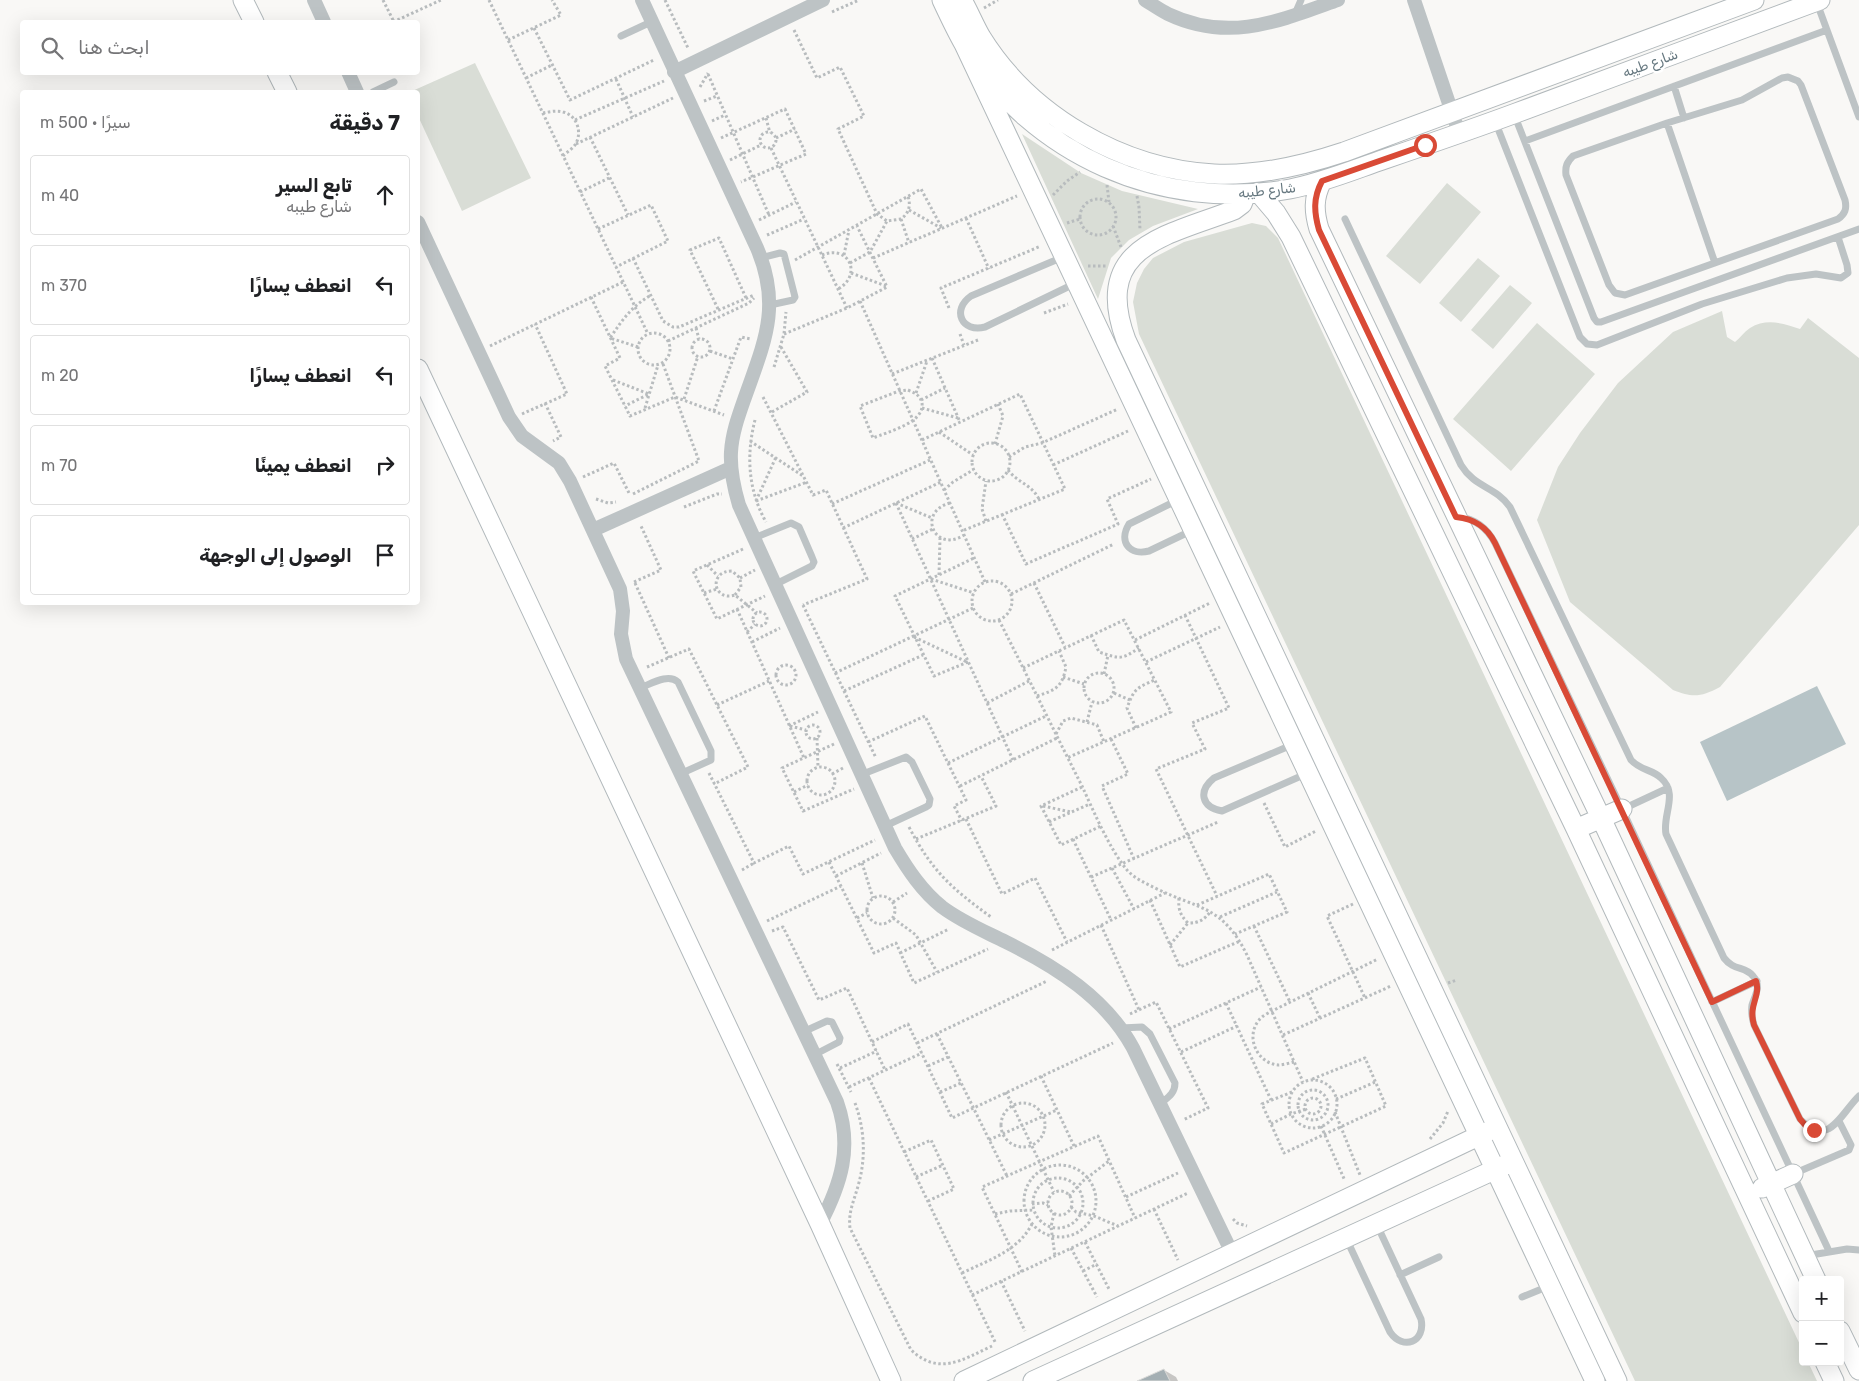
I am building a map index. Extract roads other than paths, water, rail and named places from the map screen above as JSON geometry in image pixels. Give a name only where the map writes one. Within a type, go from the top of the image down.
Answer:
[{"type":"street","points":[[243,0],[253,20]]},
{"type":"street","points":[[314,0],[323,20]]},
{"type":"street","points":[[642,0],[675,74],[691,93],[767,256],[768,281],[764,304],[766,334],[735,429],[731,452],[733,486],[752,542],[862,780],[908,869],[923,889],[942,906],[961,919],[1024,951],[1061,973],[1095,1000],[1121,1028],[1165,1100],[1232,1253]]},
{"type":"street","points":[[675,74],[823,0]]},
{"type":"street","name":"شارع طيبه","points":[[942,0],[964,44],[979,66],[1016,107],[1058,141],[1081,156],[1125,176],[1172,189],[1222,194],[1291,189],[1322,181],[1495,121],[1818,1]]},
{"type":"street","name":"شارع طيبه","points":[[962,0],[981,37],[995,57],[1029,94],[1048,110],[1090,138],[1137,160],[1214,174],[1240,174],[1282,169],[1344,152],[1754,0]]},
{"type":"street","points":[[1145,0],[1168,14],[1195,24],[1224,28],[1252,27],[1293,16],[1338,0]]},
{"type":"street","points":[[1414,0],[1459,133]]},
{"type":"street","points":[[964,44],[1494,1170],[1550,1285],[1593,1380]]},
{"type":"street","points":[[278,75],[286,90]]},
{"type":"street","points":[[349,75],[356,90]]},
{"type":"street","points":[[1322,181],[1316,192],[1314,205],[1319,230],[1601,818],[1814,1276]]},
{"type":"street","points":[[1617,1381],[1126,340],[1117,312],[1119,281],[1127,265],[1139,250],[1157,239],[1234,210],[1252,193],[1276,213],[1291,237],[1576,829],[1799,1304]]},
{"type":"street","points":[[420,226],[484,348],[515,427],[522,436],[559,463],[593,530],[620,589],[622,599],[620,634],[626,659],[841,1115],[846,1145],[837,1184],[820,1224]]},
{"type":"street","points":[[420,373],[820,1224],[891,1381]]},
{"type":"street","points":[[593,530],[731,468]]},
{"type":"street","points":[[1576,829],[1622,809]]},
{"type":"street","points":[[964,1381],[1497,1127]]},
{"type":"street","points":[[1033,1381],[1514,1161]]},
{"type":"street","points":[[1748,1194],[1793,1174]]},
{"type":"street","points":[[1844,1339],[1859,1370]]},
{"type":"street","points":[[1827,1366],[1834,1381]]},
{"type":"lane","points":[[1293,16],[1301,0]]},
{"type":"lane","points":[[1818,1],[1859,117]]},
{"type":"lane","points":[[621,36],[651,22]]},
{"type":"lane","points":[[1525,141],[1827,30]]},
{"type":"lane","points":[[1782,78],[1793,78],[1801,85],[1845,200],[1845,211],[1838,219],[1626,294],[1615,293],[1609,285],[1566,175],[1568,161],[1573,156],[1684,118],[1742,100],[1782,78]]},
{"type":"lane","points":[[377,90],[394,82]]},
{"type":"lane","points":[[1674,86],[1684,118]]},
{"type":"lane","points":[[1514,113],[1594,318],[1599,322],[1859,229]]},
{"type":"lane","points":[[1495,121],[1580,337],[1586,344],[1597,346],[1702,304],[1787,278],[1816,274],[1841,278],[1848,273],[1848,265],[1838,237]]},
{"type":"lane","points":[[1667,123],[1714,263]]},
{"type":"lane","points":[[1344,219],[1461,465],[1472,480],[1497,493],[1510,507],[1631,760],[1642,770],[1661,778],[1668,788],[1670,801],[1664,820],[1668,840],[1724,958],[1734,968],[1751,973],[1756,981],[1758,992],[1751,1011],[1754,1025],[1800,1119],[1806,1126],[1814,1130],[1832,1128],[1859,1096]]},
{"type":"lane","points":[[764,304],[786,302],[793,300],[795,297],[782,253],[767,256]]},
{"type":"lane","points":[[1064,257],[971,296],[961,308],[960,316],[970,328],[978,329],[1076,283]]},
{"type":"lane","points":[[1178,500],[1129,524],[1125,531],[1124,539],[1127,546],[1134,552],[1141,553],[1193,530]]},
{"type":"lane","points":[[1456,517],[1476,521],[1491,534],[1829,1251]]},
{"type":"lane","points":[[752,542],[771,530],[791,523],[796,524],[812,557],[814,562],[812,566],[774,588]]},
{"type":"lane","points":[[640,688],[671,678],[678,682],[711,751],[710,760],[680,774]]},
{"type":"lane","points":[[1294,743],[1214,778],[1207,784],[1204,793],[1205,802],[1212,809],[1222,811],[1308,773]]},
{"type":"lane","points":[[862,780],[880,767],[902,758],[906,757],[912,762],[931,802],[926,807],[885,826]]},
{"type":"lane","points":[[1622,809],[1668,788]]},
{"type":"lane","points":[[1712,1002],[1756,981]]},
{"type":"lane","points":[[802,1032],[827,1021],[832,1022],[840,1038],[839,1042],[814,1055]]},
{"type":"lane","points":[[1121,1028],[1146,1028],[1150,1034],[1174,1081],[1174,1089],[1165,1100]]},
{"type":"lane","points":[[1793,1174],[1849,1150],[1851,1145],[1839,1121]]},
{"type":"lane","points":[[1346,1238],[1394,1338],[1401,1342],[1409,1343],[1416,1340],[1421,1334],[1423,1326],[1421,1319],[1376,1224]]},
{"type":"lane","points":[[1805,1256],[1847,1248],[1859,1250]]},
{"type":"lane","points":[[1400,1275],[1439,1257]]},
{"type":"lane","points":[[1522,1297],[1550,1285]]}]
